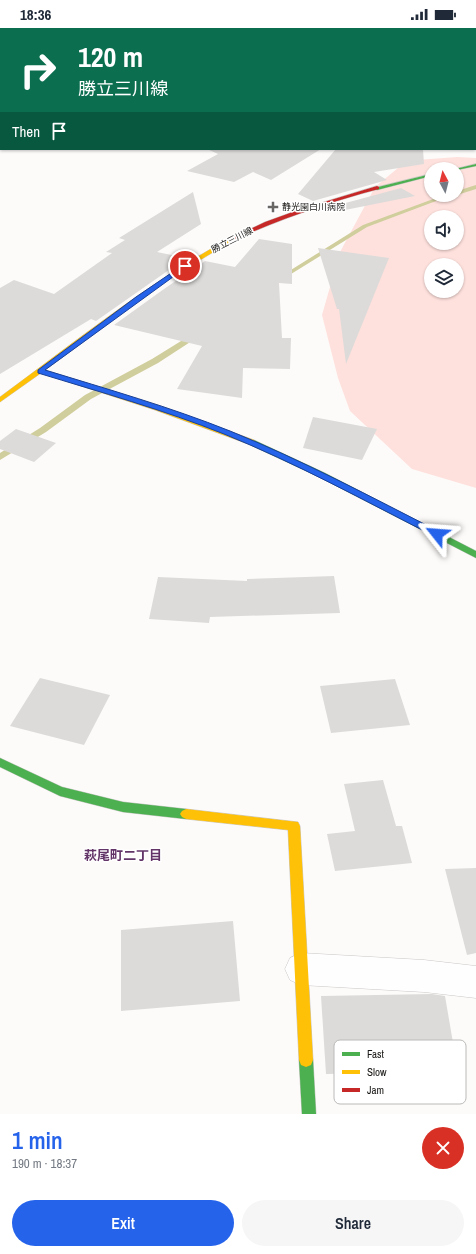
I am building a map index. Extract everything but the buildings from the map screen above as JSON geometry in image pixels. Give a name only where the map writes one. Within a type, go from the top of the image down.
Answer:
[{"type":"street","points":[[464,168],[476,165]]},
{"type":"street","name":"勝立三川線","points":[[0,400],[196,258],[254,229],[307,208],[424,177]]},
{"type":"street","points":[[40,371],[121,396],[226,432],[296,462],[476,555]]},
{"type":"street","points":[[0,762],[60,791],[123,807],[294,826],[309,1114]]},
{"type":"street","points":[[301,969],[424,976],[476,982]]},
{"type":"shaded area","points":[[457,157],[476,158],[476,488],[412,469],[350,411],[338,378],[322,315],[340,252],[375,187],[398,168],[417,160]]},
{"type":"waterway","points":[[464,191],[476,187]]},
{"type":"waterway","points":[[281,278],[365,226],[430,202]]},
{"type":"waterway","points":[[0,457],[43,430],[88,397],[155,361],[197,335]]},
{"type":"traffic: fast","points":[[464,168],[476,165]]},
{"type":"traffic: fast","points":[[377,188],[424,177]]},
{"type":"traffic: fast","points":[[251,442],[322,475],[476,555]]},
{"type":"traffic: fast","points":[[0,762],[60,791],[123,807],[186,814]]},
{"type":"traffic: fast","points":[[306,1060],[309,1114]]},
{"type":"traffic: slow","points":[[0,400],[165,279],[196,259],[232,239]]},
{"type":"traffic: slow","points":[[40,371],[158,408],[251,442]]},
{"type":"traffic: slow","points":[[186,814],[294,826],[306,1060]]},
{"type":"traffic: jam","points":[[232,239],[267,223],[303,210],[377,188]]},
{"type":"place","name":"静光園白川病院","points":[[273,207]]},
{"type":"district","name":"萩尾町二丁目","points":[[123,855]]},
{"type":"route","points":[[185,266],[40,371],[121,396],[226,432],[296,462],[437,534]]}]
